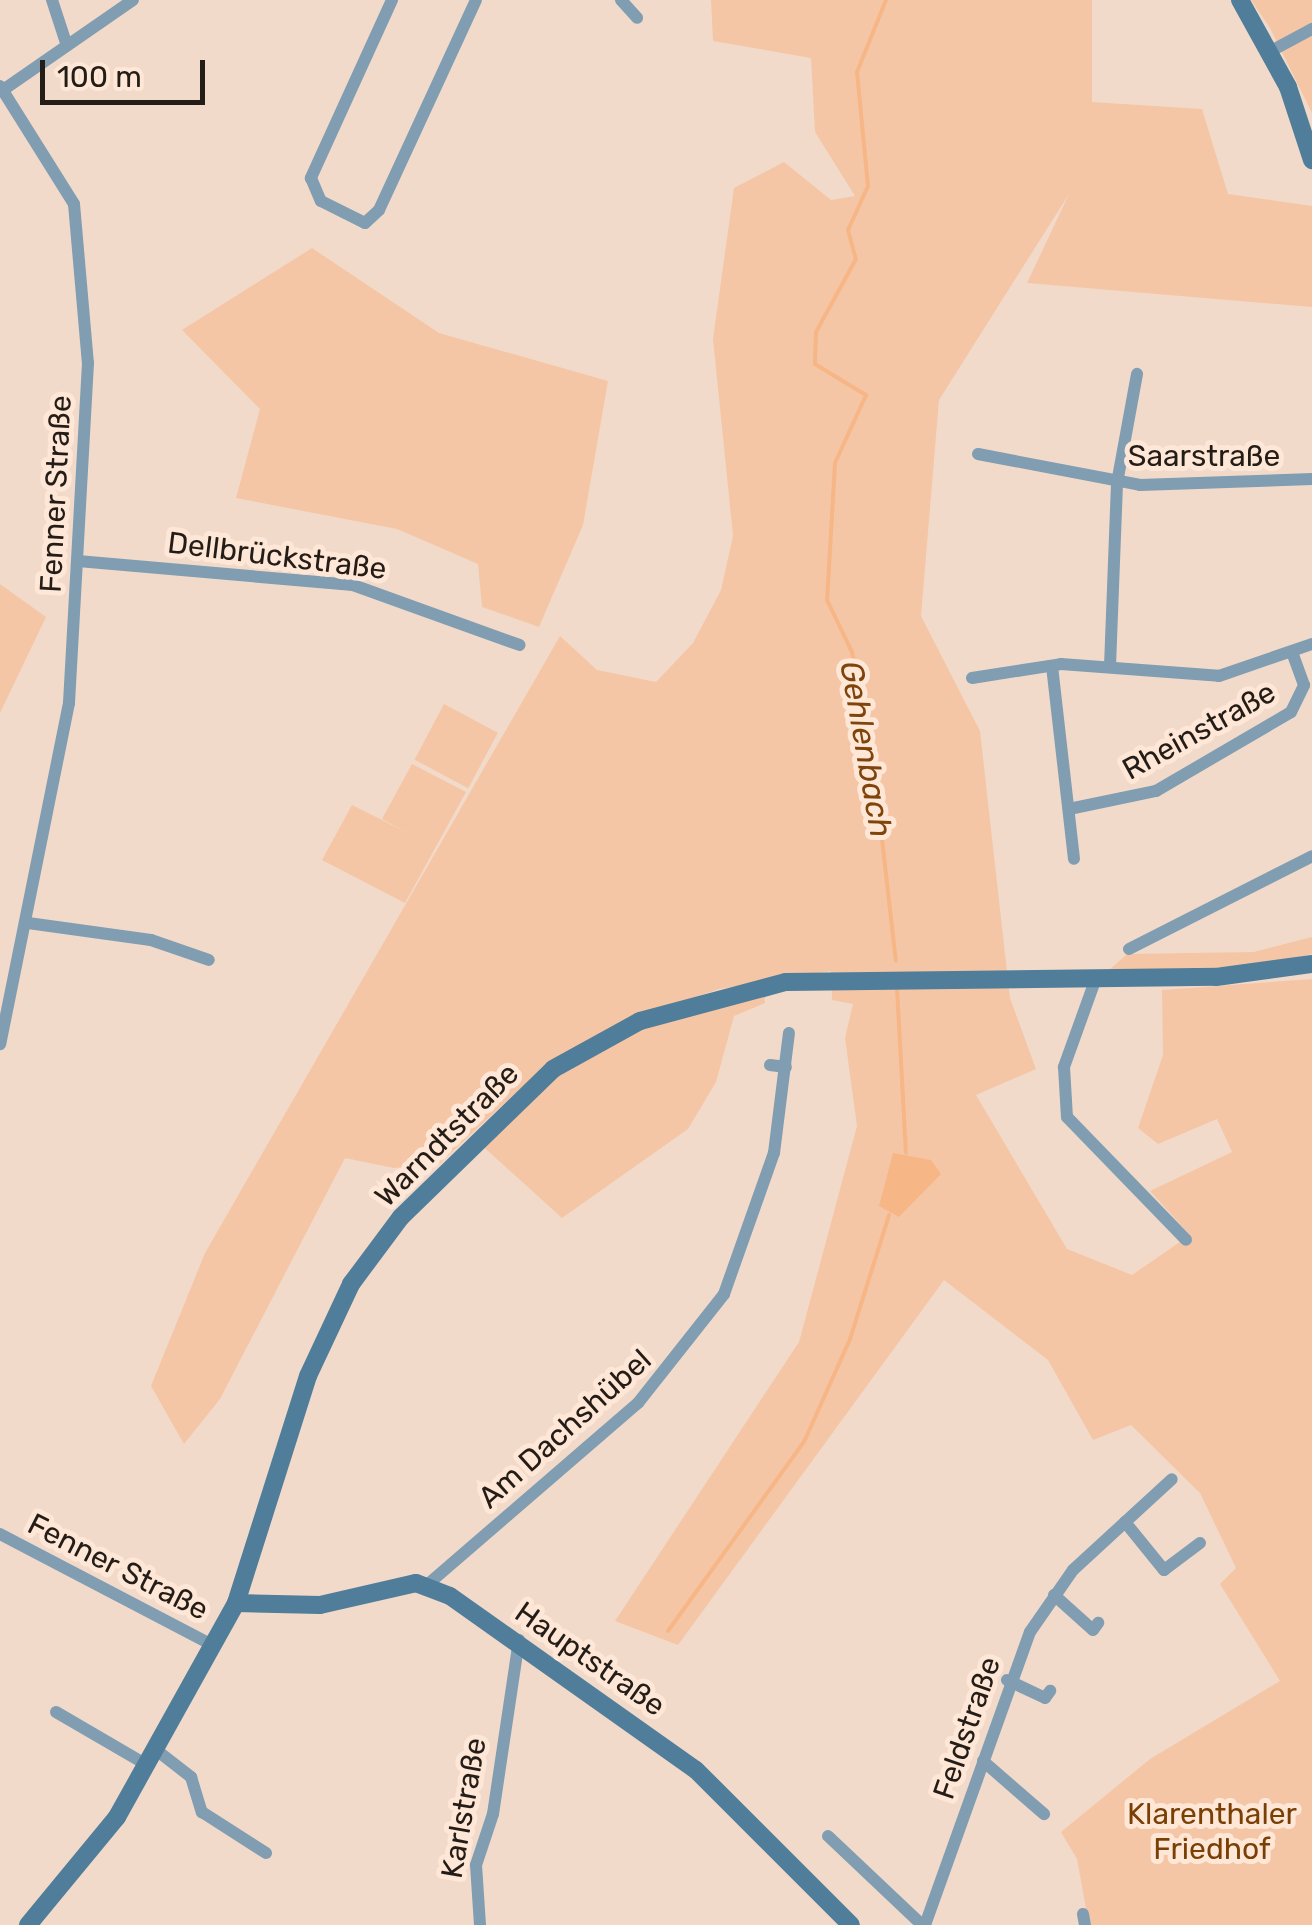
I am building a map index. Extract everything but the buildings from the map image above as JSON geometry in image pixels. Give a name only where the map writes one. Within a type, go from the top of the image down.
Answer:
[{"type":"main road","points":[[1240,0],[1271,50],[1312,160]]},
{"type":"main road","name":"Warndtstraße","points":[[28,1925],[96,1847],[236,1603],[308,1376],[351,1284],[401,1217],[553,1069],[640,1021],[761,986],[1096,978],[1312,964]]},
{"type":"main road","points":[[236,1603],[320,1604],[428,1585]]},
{"type":"main road","name":"Hauptstraße","points":[[428,1585],[519,1640],[696,1770],[852,1925]]},
{"type":"street","points":[[52,0],[67,46]]},
{"type":"street","points":[[392,0],[311,178],[321,201],[365,222],[379,210],[476,0]]},
{"type":"street","points":[[621,0],[638,18]]},
{"type":"street","points":[[3,96],[129,1]]},
{"type":"street","points":[[1271,50],[1312,29]]},
{"type":"street","name":"Fenner Straße","points":[[0,1044],[28,923],[69,703],[88,363],[83,238],[67,188],[3,96]]},
{"type":"street","points":[[1110,666],[1117,483],[1137,374]]},
{"type":"street","name":"Saarstraße","points":[[978,454],[1117,483],[1312,479]]},
{"type":"street","name":"Dellbrückstraße","points":[[78,561],[353,584],[520,645]]},
{"type":"street","name":"Rheinstraße","points":[[972,678],[1052,666],[1110,666],[1219,676],[1312,644]]},
{"type":"street","name":"Rheinstraße","points":[[1069,808],[1156,790],[1291,712],[1304,685],[1292,652]]},
{"type":"street","points":[[1052,666],[1074,859]]},
{"type":"street","points":[[1129,948],[1312,856]]},
{"type":"street","points":[[28,923],[151,940],[209,960]]},
{"type":"street","points":[[1096,978],[1064,1067],[1067,1117],[1186,1240]]},
{"type":"street","name":"Am Dachshübel","points":[[428,1585],[638,1403],[700,1330],[758,1210],[786,1068],[788,1033]]},
{"type":"street","points":[[770,1065],[786,1068]]},
{"type":"street","name":"Feldstraße","points":[[923,1925],[983,1762],[1007,1680],[1054,1594],[1172,1479]]},
{"type":"street","points":[[1125,1522],[1164,1570],[1200,1544]]},
{"type":"street","name":"Fenner Straße","points":[[0,1534],[212,1645]]},
{"type":"street","points":[[1054,1594],[1093,1630],[1098,1623]]},
{"type":"street","name":"Karlstraße","points":[[480,1925],[474,1878],[500,1779],[519,1640]]},
{"type":"street","points":[[1007,1680],[1045,1698],[1050,1690]]},
{"type":"street","points":[[56,1712],[191,1777],[202,1812],[266,1853]]},
{"type":"street","points":[[983,1762],[1044,1814]]},
{"type":"street","points":[[828,1836],[923,1925]]},
{"type":"green space","name":"Klarenthaler Friedhof","points":[[711,0],[1092,0],[1092,102],[1202,109],[1228,194],[1312,206],[1312,307],[1027,283],[1069,194],[939,400],[921,616],[980,731],[1010,998],[1036,1069],[976,1095],[1067,1249],[1132,1275],[1190,1235],[1150,1191],[1232,1152],[1217,1119],[1158,1144],[1138,1128],[1163,1055],[1162,990],[1312,979],[1312,1925],[1089,1925],[1077,1859],[1061,1832],[1150,1759],[1280,1681],[1220,1584],[1236,1568],[1200,1493],[1131,1425],[1093,1440],[1048,1360],[944,1280],[678,1645],[615,1621],[799,1342],[857,1126],[845,1038],[853,1004],[832,1000],[831,971],[719,989],[637,1017],[523,1086],[439,1164],[394,1168],[345,1158],[220,1399],[184,1444],[151,1386],[205,1253],[560,636],[597,670],[656,682],[693,643],[721,590],[733,536],[713,339],[734,188],[784,162],[831,200],[855,196],[815,132],[811,58],[713,41]]},
{"type":"green space","points":[[1251,0],[1312,0],[1312,113],[1270,28]]},
{"type":"green space","points":[[312,248],[439,333],[608,381],[583,525],[539,627],[482,607],[478,564],[397,529],[236,498],[260,409],[182,330]]},
{"type":"green space","points":[[0,584],[46,617],[0,713]]},
{"type":"green space","points":[[444,704],[498,733],[468,788],[414,760]]},
{"type":"green space","points":[[412,764],[466,792],[405,903],[322,860],[352,805],[408,833],[382,819]]},
{"type":"green space","points":[[1312,937],[1312,954],[1256,966],[1108,971],[1127,954],[1254,952]]},
{"type":"green space","points":[[763,989],[765,1003],[734,1016],[716,1082],[688,1129],[562,1218],[477,1141],[529,1092],[641,1024]]},
{"type":"shaded area","points":[[893,1153],[931,1160],[941,1174],[899,1217],[879,1206]]},
{"type":"waterway","name":"Gehlenbach","points":[[886,0],[857,72],[868,186],[848,230],[856,259],[816,332],[815,364],[866,395],[835,463],[827,600],[852,652],[870,734],[896,961]]},
{"type":"waterway","name":"Gehlenbach","points":[[897,988],[906,1153]]},
{"type":"waterway","name":"Gehlenbach","points":[[668,1631],[804,1442],[850,1339],[889,1215]]}]
